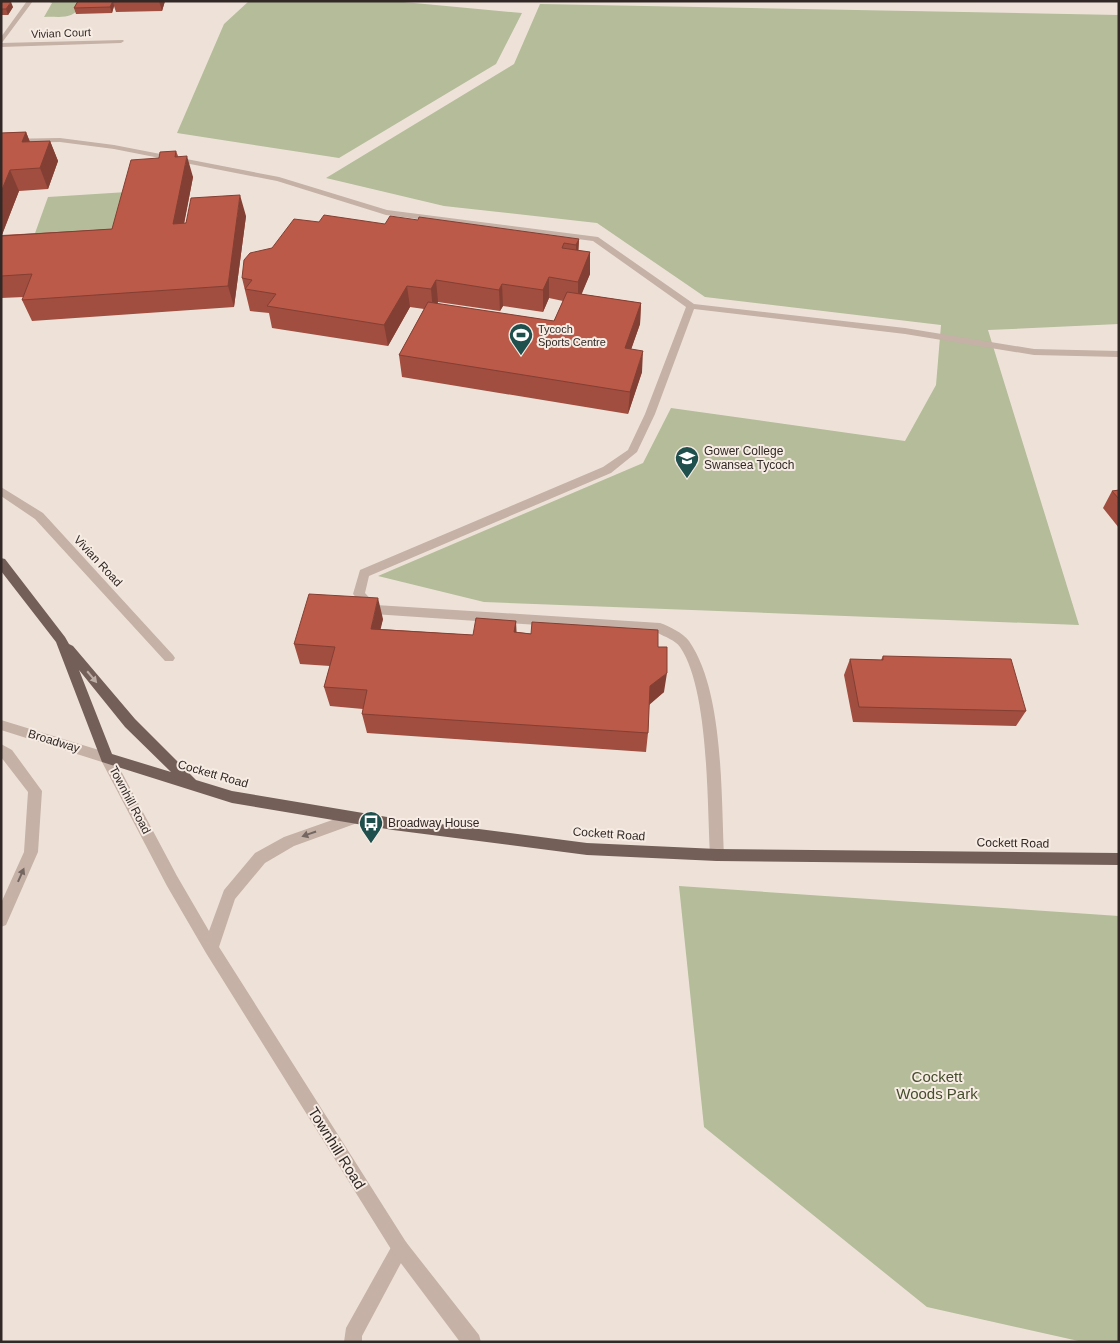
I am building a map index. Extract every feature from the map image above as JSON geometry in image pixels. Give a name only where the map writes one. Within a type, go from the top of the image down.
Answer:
[{"type":"main road","points":[[1,562],[61,640],[130,723],[192,785]]},
{"type":"main road","points":[[61,640],[108,758]]},
{"type":"main road","name":"Cockett Road","points":[[108,758],[232,797],[355,818],[587,849],[718,855],[1119,859]]},
{"type":"street","points":[[1,42],[30,1]]},
{"type":"street","name":"Vivian Court","points":[[1,46],[121,41]]},
{"type":"street","points":[[1,141],[60,140],[114,147],[278,179],[386,212],[596,239],[691,306],[905,331],[1034,352],[1119,354]]},
{"type":"street","points":[[691,306],[650,414],[632,452],[607,470],[567,485],[364,573],[359,594],[373,608],[660,628],[684,643],[699,680],[708,719],[718,855]]},
{"type":"street","name":"Vivian Road","points":[[1,491],[39,516],[169,658]]},
{"type":"street","name":"Broadway","points":[[1,725],[108,758]]},
{"type":"street","points":[[1,749],[7,754],[35,791],[31,852],[1,920]]},
{"type":"street","name":"Townhill Road","points":[[108,758],[172,881],[211,948],[400,1248],[472,1342]]},
{"type":"street","points":[[211,948],[229,895],[260,858],[289,841],[355,818]]},
{"type":"street","points":[[353,1342],[354,1336],[400,1248]]},
{"type":"green space","points":[[48,1],[93,1],[82,3],[79,9],[71,15],[44,17],[52,3]]},
{"type":"green space","points":[[249,1],[393,1],[522,13],[496,64],[339,158],[177,133],[224,24]]},
{"type":"green space","points":[[540,4],[1119,15],[1119,324],[988,330],[1079,625],[484,602],[378,576],[643,463],[671,408],[905,441],[936,385],[941,325],[705,297],[597,223],[444,206],[326,178],[514,64]]},
{"type":"green space","points":[[127,192],[118,230],[34,236],[48,197]]},
{"type":"green space","name":"Cockett Woods Park","points":[[679,886],[1119,916],[1119,1342],[1083,1342],[927,1307],[704,1127]]},
{"type":"building","points":[[78,1],[113,1],[110,7],[74,8]]},
{"type":"building","points":[[1,2],[11,2],[6,9],[1,9]]},
{"type":"building","points":[[26,132],[22,142],[50,141],[40,168],[10,170],[1,192],[1,133]]},
{"type":"building","points":[[176,151],[175,157],[187,156],[173,224],[186,223],[191,198],[240,195],[228,286],[22,300],[32,274],[1,276],[1,236],[112,229],[131,160],[159,158],[160,152]]},
{"type":"building","points":[[324,215],[385,224],[390,216],[418,220],[419,217],[579,239],[576,245],[564,243],[562,248],[590,252],[578,282],[549,277],[543,290],[502,284],[499,290],[436,280],[431,289],[407,286],[384,325],[267,306],[276,294],[245,289],[252,280],[242,278],[244,260],[250,253],[272,248],[294,219],[319,222]]},
{"type":"building","name":"Tycoch Sports Centre","points":[[567,292],[641,303],[625,348],[643,351],[630,392],[399,355],[428,302],[554,321]]},
{"type":"building","points":[[1119,490],[1119,499],[1112,491]]},
{"type":"building","points":[[309,594],[378,598],[371,629],[473,635],[476,618],[516,621],[514,632],[531,634],[532,622],[658,630],[658,647],[667,647],[667,673],[650,686],[648,733],[362,714],[367,690],[324,687],[335,647],[294,644]]},
{"type":"building","points":[[883,656],[1011,659],[1026,711],[859,707],[850,659],[883,660]]},
{"type":"place","name":"Tycoch Sports Centre","points":[[521,356]]},
{"type":"place","name":"Gower College Swansea Tycoch","points":[[687,479]]},
{"type":"place","name":"Broadway House","points":[[371,844]]}]
